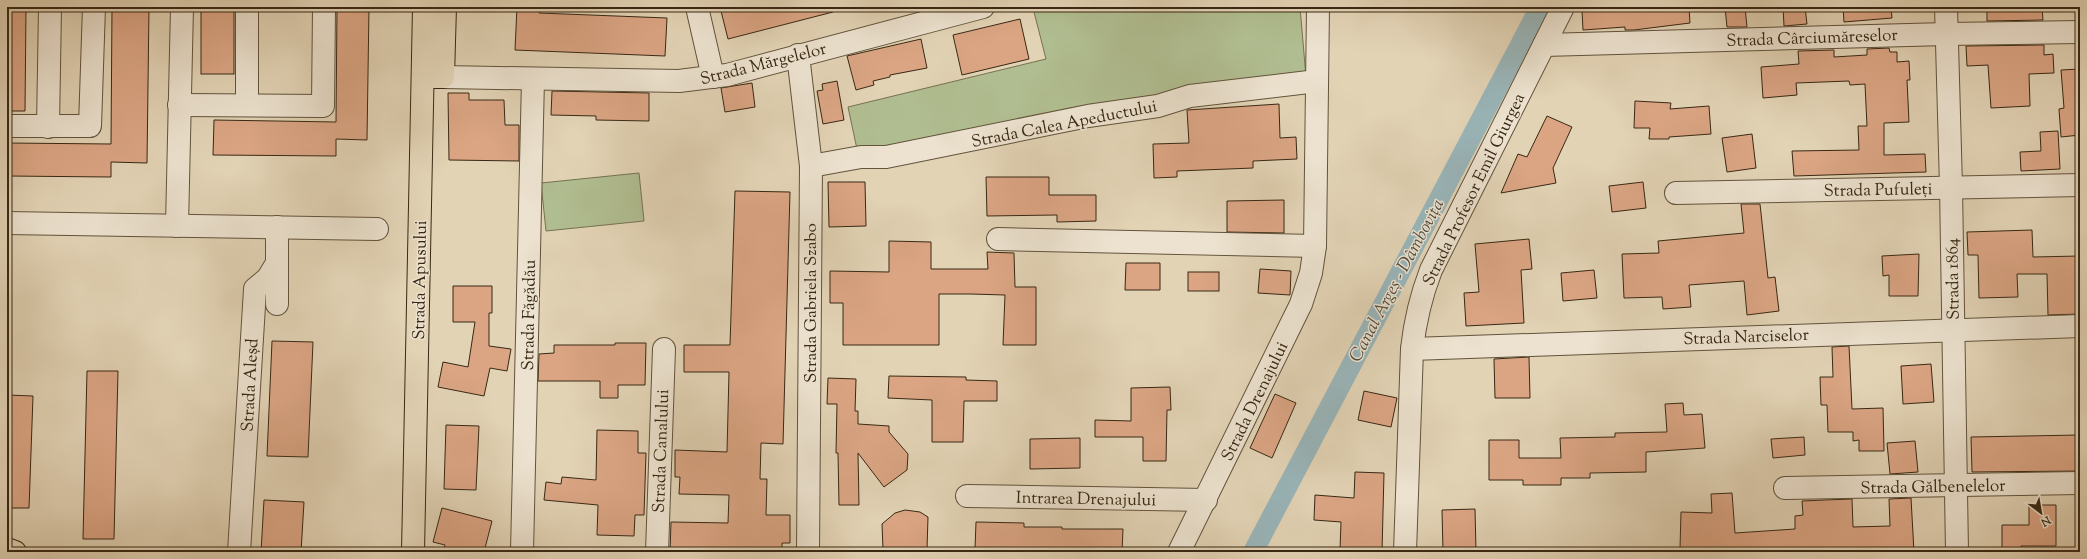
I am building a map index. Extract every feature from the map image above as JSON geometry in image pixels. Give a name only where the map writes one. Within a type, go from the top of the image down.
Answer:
[{"type":"main road","name":"Strada Apusului","points":[[424,7],[434,77]]},
{"type":"main road","name":"Strada Apusului","points":[[413,552],[434,77],[445,7]]},
{"type":"main road","points":[[7,549],[15,552]]},
{"type":"street","points":[[48,126],[50,7]]},
{"type":"street","points":[[7,126],[90,126],[94,7]]},
{"type":"street","points":[[177,226],[178,105],[182,7]]},
{"type":"street","points":[[247,7],[247,105]]},
{"type":"street","points":[[178,105],[322,106],[324,7]]},
{"type":"street","points":[[697,7],[713,78]]},
{"type":"street","name":"Strada Mărgelelor","points":[[434,77],[679,81],[713,78],[983,7]]},
{"type":"street","name":"Strada Drenajului","points":[[1180,552],[1301,304],[1311,274],[1315,246],[1318,7]]},
{"type":"street","name":"Strada Profesor Emil Giurgea","points":[[1405,552],[1412,349],[1416,319],[1431,270],[1563,7]]},
{"type":"street","name":"Strada 1864","points":[[1946,7],[1951,187],[1957,552]]},
{"type":"street","name":"Strada Cârciumăreselor","points":[[1544,45],[1946,34],[2080,32]]},
{"type":"street","name":"Strada Gabriela Szabo","points":[[798,55],[810,166],[808,552]]},
{"type":"street","name":"Strada Făgădău","points":[[522,552],[533,79]]},
{"type":"street","name":"Strada Calea Apeductului","points":[[810,166],[861,157],[886,157],[1088,116],[1158,106],[1190,96],[1317,81]]},
{"type":"street","name":"Strada Pufuleți","points":[[1676,193],[2080,184]]},
{"type":"street","points":[[7,223],[376,229]]},
{"type":"street","points":[[277,227],[277,304]]},
{"type":"street","points":[[998,239],[1315,246]]},
{"type":"street","name":"Strada Aleșd","points":[[239,552],[255,288],[268,278],[277,263]]},
{"type":"street","name":"Strada Narciselor","points":[[1412,349],[1953,329],[2080,326]]},
{"type":"street","name":"Strada Canalului","points":[[657,552],[664,349]]},
{"type":"street","name":"Strada Gălbenelelor","points":[[1785,488],[2080,483]]},
{"type":"street","name":"Intrarea Drenajului","points":[[967,496],[1206,500]]},
{"type":"green space","points":[[1300,7],[1306,77],[1070,108],[861,168],[848,107],[1046,59],[1033,8]]},
{"type":"green space","points":[[639,173],[644,221],[546,231],[541,183]]},
{"type":"building","points":[[7,7],[26,7],[25,111],[7,111]]},
{"type":"building","points":[[112,7],[149,7],[147,163],[111,162],[111,177],[7,176],[7,143],[111,144]]},
{"type":"building","points":[[201,7],[234,7],[234,74],[201,74]]},
{"type":"building","points":[[337,7],[369,7],[367,140],[336,139],[336,156],[213,155],[214,120],[336,122]]},
{"type":"building","points":[[517,7],[539,7],[539,13],[667,18],[665,56],[515,50]]},
{"type":"building","points":[[720,7],[832,7],[833,12],[728,39]]},
{"type":"building","points":[[1632,7],[1689,7],[1690,23],[1634,30],[1625,30],[1625,27],[1583,30],[1582,11]]},
{"type":"building","points":[[1725,7],[1745,7],[1747,27],[1727,27]]},
{"type":"building","points":[[1783,7],[1805,7],[1807,24],[1784,26]]},
{"type":"building","points":[[1843,7],[1891,7],[1892,18],[1844,22]]},
{"type":"building","points":[[1987,7],[2042,7],[2043,20],[1987,21]]},
{"type":"building","points":[[1020,19],[1029,59],[962,75],[953,35]]},
{"type":"building","points":[[921,39],[927,68],[890,75],[890,77],[873,81],[874,85],[856,90],[847,56]]},
{"type":"building","points":[[2044,45],[2044,55],[2053,54],[2054,73],[2029,74],[2030,106],[1991,108],[1988,65],[1967,66],[1966,46]]},
{"type":"building","points":[[1889,48],[1890,52],[1897,52],[1897,62],[1909,61],[1910,80],[1907,80],[1909,122],[1884,123],[1884,155],[1925,154],[1926,172],[1794,176],[1792,151],[1859,150],[1858,126],[1867,126],[1865,84],[1850,85],[1849,81],[1796,83],[1797,95],[1763,98],[1761,67],[1799,64],[1798,51],[1834,50],[1834,57],[1867,55],[1867,49]]},
{"type":"building","points":[[2080,69],[2080,135],[2061,137],[2059,109],[2064,108],[2061,70]]},
{"type":"building","points":[[837,81],[844,120],[823,124],[817,91],[823,90],[822,84]]},
{"type":"building","points":[[752,83],[755,107],[725,112],[721,88]]},
{"type":"building","points":[[552,91],[649,93],[649,121],[596,120],[596,116],[551,115]]},
{"type":"building","points":[[448,93],[469,93],[469,100],[504,100],[505,125],[519,125],[519,161],[449,160]]},
{"type":"building","points":[[1635,101],[1671,103],[1670,109],[1709,106],[1711,134],[1669,137],[1669,139],[1649,139],[1650,128],[1634,128]]},
{"type":"building","points":[[1279,104],[1280,138],[1296,137],[1297,159],[1253,161],[1253,168],[1177,171],[1177,177],[1154,178],[1153,144],[1189,143],[1187,110]]},
{"type":"building","points":[[1547,116],[1572,127],[1553,168],[1556,183],[1501,193],[1518,154],[1527,157]]},
{"type":"building","points":[[2058,131],[2060,169],[2021,171],[2020,152],[2041,151],[2040,132]]},
{"type":"building","points":[[1752,134],[1756,168],[1727,172],[1722,138]]},
{"type":"building","points":[[986,177],[1049,177],[1049,195],[1096,195],[1096,221],[1057,222],[1057,215],[987,216]]},
{"type":"building","points":[[828,182],[865,182],[866,226],[829,227]]},
{"type":"building","points":[[1643,182],[1646,208],[1612,212],[1609,186]]},
{"type":"building","points":[[735,191],[790,192],[783,444],[761,443],[760,479],[767,479],[766,515],[790,515],[790,543],[782,543],[782,552],[670,552],[671,522],[728,523],[729,495],[679,494],[680,477],[675,477],[675,450],[727,452],[729,372],[684,372],[684,345],[730,345]]},
{"type":"building","points":[[1284,200],[1284,233],[1227,232],[1227,201]]},
{"type":"building","points":[[1741,204],[1760,204],[1768,278],[1775,277],[1779,311],[1747,315],[1744,281],[1689,285],[1691,307],[1663,309],[1662,297],[1624,298],[1622,254],[1659,253],[1658,241],[1744,233]]},
{"type":"building","points":[[2032,230],[2033,257],[2080,256],[2080,314],[2048,315],[2047,274],[2017,274],[2018,297],[1979,298],[1978,255],[1968,255],[1967,232]]},
{"type":"building","points":[[1529,239],[1532,269],[1521,270],[1524,323],[1466,326],[1464,293],[1479,292],[1475,244]]},
{"type":"building","points":[[889,241],[931,242],[931,269],[988,269],[987,252],[1014,253],[1015,287],[1036,287],[1036,345],[1003,345],[1005,295],[939,294],[939,345],[843,345],[843,303],[830,303],[830,271],[889,272]]},
{"type":"building","points":[[1919,254],[1918,296],[1889,296],[1889,275],[1883,276],[1882,256]]},
{"type":"building","points":[[1126,263],[1160,263],[1160,290],[1125,290]]},
{"type":"building","points":[[1260,269],[1291,271],[1290,295],[1258,293]]},
{"type":"building","points":[[1594,270],[1597,298],[1563,301],[1561,273]]},
{"type":"building","points":[[1188,272],[1219,272],[1219,291],[1188,291]]},
{"type":"building","points":[[453,286],[492,286],[492,313],[489,313],[489,346],[511,349],[507,371],[490,368],[484,396],[438,387],[443,362],[468,367],[475,322],[453,322]]},
{"type":"building","points":[[272,341],[313,342],[308,457],[267,456]]},
{"type":"building","points":[[615,343],[646,343],[645,385],[618,385],[618,398],[600,398],[600,381],[538,381],[539,354],[554,353],[554,345],[615,345]]},
{"type":"building","points":[[1849,346],[1852,409],[1883,408],[1884,451],[1859,451],[1859,440],[1853,441],[1853,432],[1828,432],[1827,405],[1821,405],[1820,377],[1833,377],[1832,347]]},
{"type":"building","points":[[1529,357],[1530,398],[1495,398],[1494,359]]},
{"type":"building","points":[[1931,364],[1934,402],[1903,404],[1901,366]]},
{"type":"building","points":[[87,371],[118,371],[114,539],[83,539]]},
{"type":"building","points":[[889,376],[966,377],[966,380],[997,381],[997,401],[964,401],[963,442],[932,442],[932,400],[888,398]]},
{"type":"building","points":[[828,378],[856,379],[855,411],[858,411],[858,424],[889,426],[889,432],[908,454],[907,470],[884,487],[858,453],[859,505],[839,505],[838,453],[836,453],[837,404],[827,404]]},
{"type":"building","points":[[1170,387],[1171,410],[1167,410],[1166,461],[1143,461],[1143,437],[1095,437],[1095,420],[1131,421],[1131,388]]},
{"type":"building","points":[[1364,391],[1397,398],[1391,427],[1358,420]]},
{"type":"building","points":[[1275,394],[1296,403],[1272,458],[1250,448]]},
{"type":"building","points":[[7,395],[33,396],[29,508],[7,508]]},
{"type":"building","points":[[1683,403],[1684,415],[1702,414],[1705,448],[1646,452],[1646,472],[1590,473],[1590,478],[1561,478],[1561,485],[1523,485],[1523,480],[1489,480],[1489,440],[1519,440],[1519,458],[1561,458],[1560,438],[1615,437],[1615,433],[1667,432],[1665,404]]},
{"type":"building","points":[[446,425],[479,426],[476,490],[444,489]]},
{"type":"building","points":[[597,430],[638,431],[638,453],[646,453],[644,515],[635,515],[634,536],[597,535],[598,505],[544,500],[546,482],[561,484],[562,477],[596,480]]},
{"type":"building","points":[[2080,435],[2080,471],[1972,472],[1971,437]]},
{"type":"building","points":[[1804,437],[1805,455],[1773,458],[1771,439]]},
{"type":"building","points":[[1080,438],[1080,468],[1030,469],[1030,439]]},
{"type":"building","points":[[1915,441],[1918,472],[1890,474],[1887,443]]},
{"type":"building","points":[[1355,472],[1384,473],[1382,552],[1340,550],[1341,522],[1314,520],[1315,495],[1354,498]]},
{"type":"building","points":[[1732,493],[1735,533],[1795,529],[1795,516],[1803,515],[1802,501],[1852,499],[1853,527],[1890,526],[1889,499],[1911,498],[1914,552],[1800,552],[1800,549],[1715,552],[1715,548],[1680,548],[1681,512],[1712,513],[1711,494]]},
{"type":"building","points":[[264,500],[304,502],[301,552],[261,552]]},
{"type":"building","points":[[2029,505],[2056,505],[2056,546],[2021,546],[2021,551],[2002,551],[2002,525],[2029,525]]},
{"type":"building","points":[[442,508],[492,521],[484,552],[443,552],[445,545],[433,542]]},
{"type":"building","points":[[1475,509],[1476,552],[1443,552],[1442,510]]},
{"type":"building","points":[[905,510],[920,512],[928,517],[927,549],[883,549],[882,524],[895,513]]},
{"type":"building","points":[[976,522],[1024,523],[1024,527],[1062,527],[1062,529],[1123,529],[1122,552],[1041,552],[975,549]]},
{"type":"waterway","name":"Canal Argeș - Dâmbovița","points":[[1253,552],[1540,7]]}]
